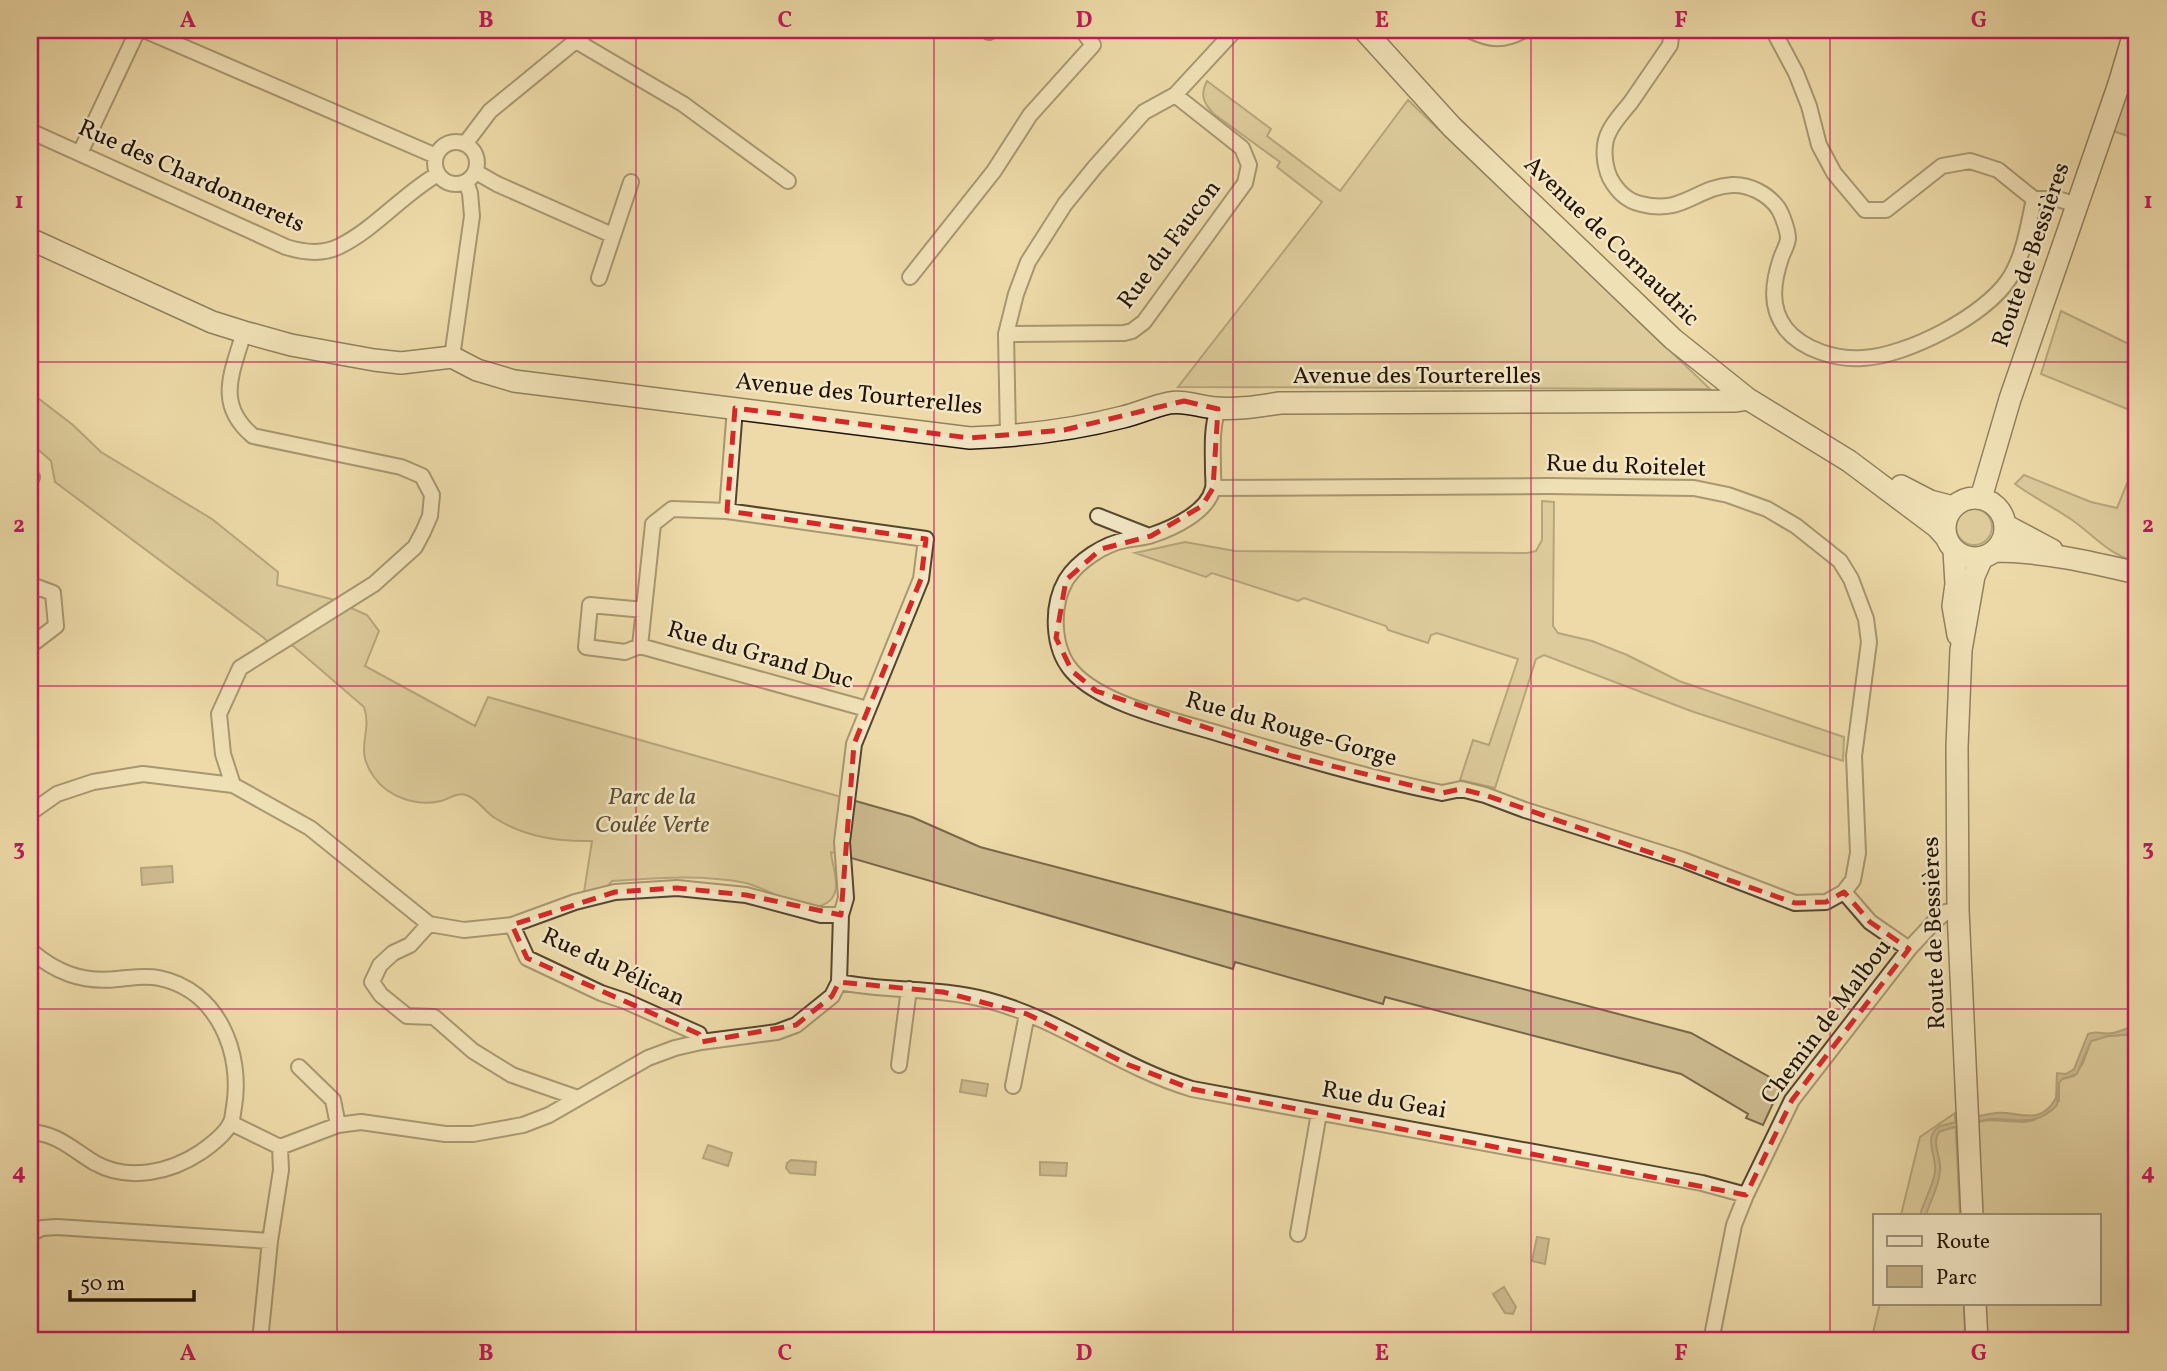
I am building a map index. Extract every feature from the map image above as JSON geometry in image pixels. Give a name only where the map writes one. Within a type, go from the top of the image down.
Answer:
[{"type":"street","points":[[80,153],[138,30]]},
{"type":"street","points":[[144,30],[436,156]]},
{"type":"street","points":[[465,144],[490,111],[589,30]]},
{"type":"street","points":[[910,278],[994,171],[1030,115],[1093,46],[1082,30]]},
{"type":"street","points":[[1008,436],[1006,334],[1016,294],[1028,262],[1065,204],[1144,112],[1175,95],[1235,30]]},
{"type":"street","name":"Avenue de Cornaudric","points":[[1364,30],[1452,127],[1648,317],[1748,399],[1849,461],[1930,501],[1953,507]]},
{"type":"street","points":[[1469,30],[1483,36],[1503,39],[1524,30]]},
{"type":"street","points":[[1672,30],[1670,45],[1608,133],[1604,158],[1609,176],[1618,191],[1632,202],[1656,208],[1674,206],[1733,185],[1752,188],[1766,195],[1779,209],[1788,239],[1773,290],[1776,308],[1785,328],[1797,339],[1818,351],[1842,358],[1864,358],[1897,351],[1968,317],[2008,281],[2021,255],[2034,199]]},
{"type":"street","points":[[1773,30],[1796,73],[1809,106],[1819,145],[1835,173],[1865,210],[1886,210],[1942,166],[1970,161],[1998,170],[2034,199],[2058,199],[2077,205]]},
{"type":"street","name":"Route de Bessières","points":[[1981,498],[2010,399],[2119,84],[2135,30]]},
{"type":"street","points":[[576,41],[683,104],[788,181]]},
{"type":"street","name":"Rue du Faucon","points":[[1006,334],[1132,331],[1144,322],[1245,183],[1250,165],[1242,148],[1175,95]]},
{"type":"street","name":"Rue des Chardonnerets","points":[[30,131],[286,247],[303,252],[338,247],[361,232],[420,184],[438,174]]},
{"type":"street","points":[[30,239],[212,322],[291,345],[401,363],[452,357],[472,216],[471,177],[476,156],[465,144],[448,144],[436,156],[438,174],[442,179],[454,184],[471,177],[498,184],[612,235]]},
{"type":"street","points":[[599,278],[631,182]]},
{"type":"street","points":[[233,785],[223,754],[219,714],[240,668],[374,584],[396,566],[415,547],[423,533],[430,516],[432,495],[422,476],[401,467],[253,436],[240,425],[231,409],[230,382],[244,332]]},
{"type":"street","name":"Avenue des Tourterelles","points":[[452,357],[477,370],[514,381],[970,438],[1064,430],[1184,401],[1217,409],[1280,403],[1569,403],[1748,399]]},
{"type":"street","points":[[727,511],[735,408]]},
{"type":"street","points":[[1213,488],[1213,425],[1217,409]]},
{"type":"street","name":"Avenue de Cornaudric","points":[[1849,461],[1937,527],[1950,543]]},
{"type":"street","name":"Rue du Rouge-Gorge","points":[[1213,488],[1202,506],[1181,522],[1150,536],[1123,540],[1101,549],[1080,564],[1066,580],[1059,601],[1056,638],[1072,671],[1096,691],[1156,715],[1292,756],[1442,793],[1461,789],[1485,795],[1683,860],[1795,903],[1826,902],[1844,892]]},
{"type":"street","name":"Rue du Roitelet","points":[[1213,488],[1694,488],[1728,495],[1768,509],[1796,526],[1840,561],[1851,579],[1867,619],[1868,654],[1854,756],[1858,853],[1853,880],[1844,892]]},
{"type":"street","points":[[1988,554],[2001,544],[2005,524],[2000,510],[1981,498],[1961,501],[1947,516],[1950,543],[1972,558],[2015,551],[2070,558],[2137,573]]},
{"type":"street","name":"Rue du Grand Duc","points":[[640,646],[653,524],[672,509],[727,511],[926,539],[921,579],[854,744],[842,842],[846,898],[841,915],[839,982]]},
{"type":"street","points":[[1098,516],[1150,536]]},
{"type":"street","points":[[2005,524],[2038,544],[2070,558]]},
{"type":"street","name":"Route de Bessières","points":[[1950,543],[1955,584],[1954,606],[1961,650]]},
{"type":"street","name":"Route de Bessières","points":[[1972,1214],[1958,911],[1957,747],[1961,650],[1974,576],[1988,554]]},
{"type":"street","points":[[30,594],[37,587],[53,593],[55,626],[35,642],[30,638]]},
{"type":"street","name":"Rue du Grand Duc","points":[[644,610],[590,605],[586,647],[625,652],[640,646],[867,709]]},
{"type":"street","points":[[30,813],[57,794],[93,782],[143,774],[233,785],[310,828],[429,924],[464,930],[512,926],[575,902],[615,892],[677,888],[746,895],[821,915],[841,915]]},
{"type":"street","points":[[1844,892],[1870,922],[1909,949]]},
{"type":"street","name":"Chemin de Malbou","points":[[1712,1341],[1734,1225],[1792,1100],[1909,949],[1940,916],[1946,912],[1958,911]]},
{"type":"street","points":[[429,924],[410,945],[393,953],[380,965],[372,982],[381,995],[407,1016],[434,1017],[473,1051],[512,1075],[578,1098]]},
{"type":"street","name":"Rue du Pélican","points":[[512,926],[527,958],[601,993],[699,1034],[701,1042]]},
{"type":"street","points":[[30,950],[65,974],[87,979],[113,980],[140,976],[160,978],[184,987],[201,1000],[223,1025],[231,1047],[236,1075],[231,1123],[212,1144],[169,1169],[144,1174],[98,1165],[59,1138],[30,1132]]},
{"type":"street","points":[[231,1123],[280,1147],[338,1125],[361,1122],[414,1131],[473,1134],[523,1125],[549,1115],[648,1058],[675,1048],[777,1032],[796,1025],[832,996],[839,982]]},
{"type":"street","name":"Rue du Geai","points":[[839,982],[871,989],[943,992],[988,1000],[1057,1026],[1129,1065],[1162,1080],[1192,1089],[1702,1183],[1746,1195]]},
{"type":"street","points":[[899,1065],[909,989]]},
{"type":"street","points":[[1013,1086],[1027,1014]]},
{"type":"street","points":[[299,1068],[333,1100],[338,1125]]},
{"type":"street","points":[[1298,1234],[1319,1113]]},
{"type":"street","points":[[260,1341],[270,1241],[281,1170],[280,1147]]},
{"type":"street","points":[[30,1234],[42,1228],[57,1227],[270,1241]]},
{"type":"street","points":[[1975,1304],[1977,1341]]},
{"type":"highlighted area","points":[[1184,401],[1218,409],[1213,488],[1202,506],[1151,536],[1101,549],[1066,580],[1056,638],[1072,671],[1096,691],[1292,756],[1442,793],[1461,789],[1485,795],[1795,903],[1826,902],[1844,892],[1870,922],[1909,949],[1792,1100],[1746,1195],[1192,1089],[1129,1065],[1027,1014],[943,992],[839,982],[832,996],[796,1025],[701,1042],[699,1034],[527,958],[512,925],[615,892],[677,888],[746,895],[841,915],[854,744],[921,579],[926,539],[727,511],[735,408],[970,438],[1064,430]]},
{"type":"green space","points":[[2137,60],[2137,139],[2113,131]]},
{"type":"green space","points":[[1207,81],[1271,129],[1267,136],[1340,191],[1408,100],[1710,389],[1178,387],[1322,202],[1277,167],[1280,162],[1214,114],[1204,99]]},
{"type":"green space","points":[[2061,311],[2137,348],[2137,413],[2041,374]]},
{"type":"green space","name":"Parc de la Coulée Verte","points":[[30,392],[73,425],[101,452],[212,519],[278,572],[277,585],[331,599],[367,615],[379,631],[365,666],[475,726],[488,697],[912,817],[980,847],[1691,1033],[1782,1084],[1763,1125],[1746,1118],[1748,1114],[1681,1074],[1385,997],[1383,1004],[1235,962],[1233,969],[831,852],[836,888],[830,901],[823,905],[806,905],[746,883],[713,878],[612,881],[607,887],[584,892],[592,841],[554,839],[518,830],[495,818],[466,795],[459,794],[441,801],[422,803],[395,795],[380,784],[365,758],[364,707],[292,645],[279,653],[264,638],[55,482],[51,461],[30,442],[33,431],[30,429]]},
{"type":"green space","points":[[2137,459],[2137,562],[2109,549],[2072,520],[2015,484],[2024,475],[2091,502],[2117,508]]},
{"type":"green space","points":[[1542,501],[1554,502],[1553,626],[1558,633],[1592,641],[1679,681],[1844,737],[1843,761],[1691,711],[1544,655],[1536,659],[1495,788],[1460,780],[1473,740],[1489,745],[1518,659],[1437,633],[1431,635],[1428,643],[1304,598],[1298,601],[1212,573],[1206,577],[1135,553],[1185,542],[1235,551],[1527,553],[1536,551],[1542,540]]},
{"type":"green space","points":[[1974,509],[1987,514],[1992,527],[1987,540],[1974,545],[1961,540],[1956,527],[1961,514]]},
{"type":"green space","points":[[2137,1034],[2137,1341],[1986,1341],[1984,1304],[2100,1304],[2100,1214],[1980,1214],[1976,1123],[1987,1120],[2034,1120],[2059,1101],[2059,1083],[2062,1079],[2074,1076],[2083,1063],[2091,1041],[2108,1036]]},
{"type":"green space","points":[[1955,1113],[1960,1214],[1901,1214],[1920,1137]]},
{"type":"green space","points":[[1880,1304],[1964,1304],[1965,1341],[1871,1341]]},
{"type":"shaded area","points":[[172,866],[173,882],[142,885],[141,868]]},
{"type":"shaded area","points":[[2137,1027],[2137,1034],[2108,1036],[2091,1041],[2077,1074],[2062,1079],[2059,1083],[2057,1105],[2042,1116],[2027,1120],[1989,1119],[1939,1132],[1936,1146],[1939,1177],[1926,1214],[1920,1214],[1935,1172],[1931,1141],[1935,1130],[1940,1126],[1989,1114],[2029,1116],[2043,1112],[2056,1098],[2057,1073],[2066,1074],[2074,1069],[2088,1034],[2113,1033]]},
{"type":"shaded area","points":[[962,1080],[988,1084],[986,1096],[960,1092]]},
{"type":"shaded area","points":[[708,1145],[732,1153],[728,1166],[703,1158]]},
{"type":"shaded area","points":[[791,1160],[816,1162],[815,1175],[790,1173],[786,1168]]},
{"type":"shaded area","points":[[1040,1162],[1067,1163],[1066,1176],[1040,1175]]},
{"type":"shaded area","points":[[1537,1237],[1549,1239],[1545,1264],[1532,1261]]},
{"type":"shaded area","points":[[1504,1287],[1516,1307],[1513,1314],[1505,1313],[1493,1294]]}]
